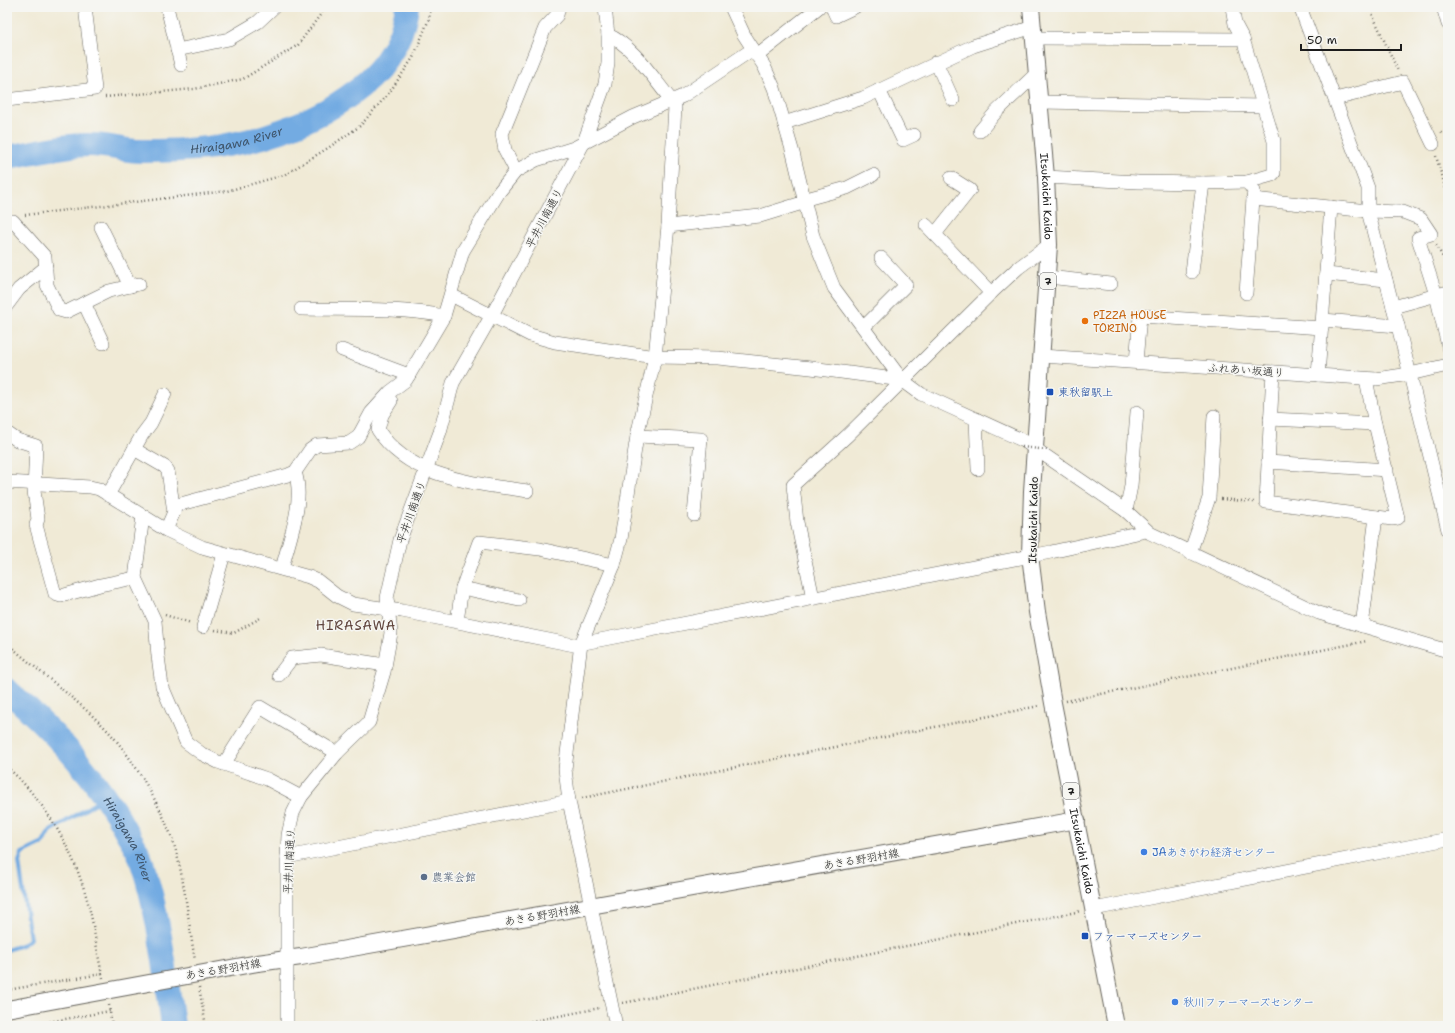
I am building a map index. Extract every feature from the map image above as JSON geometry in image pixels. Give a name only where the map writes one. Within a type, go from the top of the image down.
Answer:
[{"type":"main road","name":"Itsukaichi Kaido","points":[[1031,7],[1046,177],[1049,245],[1048,277],[1032,491],[1030,555],[1037,612],[1053,703],[1116,1026]]},
{"type":"main road","name":"あきる野羽村線","points":[[7,1009],[258,963],[1077,820]]},
{"type":"street","points":[[7,100],[95,89],[85,7]]},
{"type":"street","points":[[167,7],[181,65]]},
{"type":"street","points":[[177,50],[229,39],[263,12],[274,7]]},
{"type":"street","points":[[516,171],[505,150],[502,134],[545,28],[556,16],[559,7]]},
{"type":"street","name":"平井川南通り","points":[[287,1026],[287,857],[288,835],[291,820],[301,798],[337,753],[369,722],[386,665],[391,633],[387,598],[400,540],[440,432],[453,383],[492,315],[584,142],[605,84],[608,62],[608,35],[605,7]]},
{"type":"street","points":[[731,7],[755,53],[764,66],[774,88],[813,236],[834,288],[902,380],[921,394],[1024,441],[1126,512],[1146,531],[1190,553],[1294,603],[1319,613],[1448,651]]},
{"type":"street","points":[[832,7],[836,16],[855,7]]},
{"type":"street","points":[[1046,177],[1138,182],[1203,183],[1246,182],[1272,175],[1274,172],[1274,141],[1244,39],[1235,24],[1232,7]]},
{"type":"street","points":[[1300,7],[1368,188],[1368,211],[1448,530]]},
{"type":"street","points":[[1443,7],[1448,24]]},
{"type":"street","points":[[527,491],[458,480],[406,460],[378,430],[382,415],[444,316],[463,252],[499,192],[516,171],[536,160],[574,148],[633,117],[690,92],[755,53],[818,8]]},
{"type":"street","points":[[784,123],[863,98],[936,62],[973,46],[1033,32],[1244,39]]},
{"type":"street","points":[[608,35],[616,39],[629,50],[672,101],[675,108],[675,133],[668,226],[655,357],[637,436],[624,525],[614,565],[581,644],[565,769],[569,801],[616,1026]]},
{"type":"street","points":[[936,62],[953,100]]},
{"type":"street","points":[[980,131],[996,112],[1037,73]]},
{"type":"street","points":[[1335,99],[1403,82],[1433,144]]},
{"type":"street","points":[[879,90],[903,140],[914,135]]},
{"type":"street","points":[[1040,102],[1263,106]]},
{"type":"street","points":[[668,226],[760,216],[810,198],[847,188],[873,175]]},
{"type":"street","points":[[936,234],[970,190],[951,178]]},
{"type":"street","points":[[1246,182],[1254,191],[1246,293]]},
{"type":"street","points":[[1192,272],[1203,183]]},
{"type":"street","points":[[1253,199],[1368,211],[1403,212],[1413,215],[1421,220],[1430,234],[1418,238],[1442,294],[1448,346]]},
{"type":"street","points":[[1318,375],[1331,207]]},
{"type":"street","points":[[7,221],[13,221],[45,257],[47,285],[59,310],[66,312],[109,291],[134,285],[101,227]]},
{"type":"street","points":[[926,225],[991,293]]},
{"type":"street","points":[[813,598],[798,522],[793,485],[848,435],[991,293],[1018,268],[1049,245]]},
{"type":"street","points":[[864,327],[906,285],[881,258]]},
{"type":"street","points":[[7,305],[19,289],[46,267]]},
{"type":"street","points":[[1326,274],[1386,280]]},
{"type":"street","points":[[1048,277],[1111,284]]},
{"type":"street","points":[[1393,307],[1442,294]]},
{"type":"street","points":[[451,295],[537,338],[655,357],[718,358],[902,380]]},
{"type":"street","points":[[84,304],[103,343]]},
{"type":"street","points":[[301,309],[376,310],[429,313],[444,316]]},
{"type":"street","points":[[1136,362],[1140,316],[1398,326]]},
{"type":"street","points":[[342,350],[407,377]]},
{"type":"street","name":"ふれあい坂通り","points":[[1042,356],[1366,379],[1410,374],[1448,365]]},
{"type":"street","points":[[1273,372],[1266,502],[1392,519],[1398,518],[1375,424],[1366,379]]},
{"type":"street","points":[[166,530],[177,505],[229,492],[295,472],[310,450],[318,445],[349,443],[358,437],[371,413],[390,392],[407,377]]},
{"type":"street","points":[[108,494],[151,423],[165,394]]},
{"type":"street","points":[[1126,512],[1131,486],[1137,412]]},
{"type":"street","points":[[1190,553],[1209,498],[1214,416]]},
{"type":"street","points":[[976,419],[978,469]]},
{"type":"street","points":[[1270,419],[1375,424]]},
{"type":"street","points":[[7,433],[17,440],[36,446],[34,483],[38,519],[36,525],[55,594],[61,596],[100,585],[135,578]]},
{"type":"street","points":[[637,436],[701,439],[694,515]]},
{"type":"street","points":[[134,449],[165,467],[168,471],[174,512]]},
{"type":"street","points":[[1268,462],[1387,470]]},
{"type":"street","points":[[282,569],[295,521],[299,483],[295,472]]},
{"type":"street","points":[[7,482],[90,487],[108,494],[166,530],[202,547],[282,569],[318,581],[347,603],[456,621],[574,645],[1051,552],[1146,531]]},
{"type":"street","points":[[143,516],[135,578],[155,621],[162,686],[186,742],[202,754],[224,764],[267,779],[301,798]]},
{"type":"street","points":[[1362,626],[1376,517]]},
{"type":"street","points":[[456,621],[462,588],[478,542],[540,549],[614,565]]},
{"type":"street","points":[[203,627],[224,554]]},
{"type":"street","points":[[462,588],[519,600]]},
{"type":"street","points":[[279,675],[292,658],[321,655],[386,665]]},
{"type":"street","points":[[224,764],[260,707],[337,753]]},
{"type":"street","points":[[287,857],[569,801]]},
{"type":"street","points":[[1094,909],[1448,839]]},
{"type":"path","points":[[100,97],[194,89],[243,79],[298,45],[326,7]]},
{"type":"path","points":[[22,216],[227,191],[284,175],[360,126],[389,93],[413,58],[429,19],[431,7]]},
{"type":"path","points":[[1369,7],[1403,82]]},
{"type":"path","points":[[1433,144],[1448,197]]},
{"type":"path","points":[[1430,234],[1444,259],[1448,262]]},
{"type":"path","points":[[1209,498],[1266,502]]},
{"type":"path","points":[[569,801],[1367,641],[1377,630]]},
{"type":"path","points":[[7,643],[108,732],[137,769],[161,812],[173,841],[180,870],[195,964]]},
{"type":"path","points":[[7,767],[39,801],[58,830],[77,871],[89,906],[103,981]]},
{"type":"path","points":[[506,1026],[1094,909]]},
{"type":"path","points":[[7,990],[101,974]]},
{"type":"path","points":[[198,980],[206,1026]]},
{"type":"path","points":[[108,1004],[112,1026]]},
{"type":"path","points":[[26,1026],[110,1011]]},
{"type":"waterway","name":"Hiraigawa River","points":[[7,157],[60,147],[81,145],[98,145],[138,151],[221,146],[271,134],[297,125],[346,98],[368,81],[385,61],[398,39],[403,27],[407,7]]},
{"type":"waterway","name":"Hiraigawa River","points":[[7,690],[58,738],[88,774],[115,812],[137,850],[146,876],[157,918],[173,1026]]},
{"type":"waterway","points":[[7,950],[24,944],[30,939],[19,862],[22,853],[43,843],[49,832],[105,797]]},
{"type":"place","name":"PIZZA HOUSE TORINO","points":[[1085,321]]},
{"type":"place","name":"東秋留駅上","points":[[1050,392]]},
{"type":"place","name":"JAあきがわ経済センター","points":[[1144,852]]},
{"type":"place","name":"農業会館","points":[[424,877]]},
{"type":"place","name":"ファーマーズセンター","points":[[1085,936]]},
{"type":"place","name":"秋川ファーマーズセンター","points":[[1175,1002]]},
{"type":"district","name":"HIRASAWA","points":[[356,625]]}]
